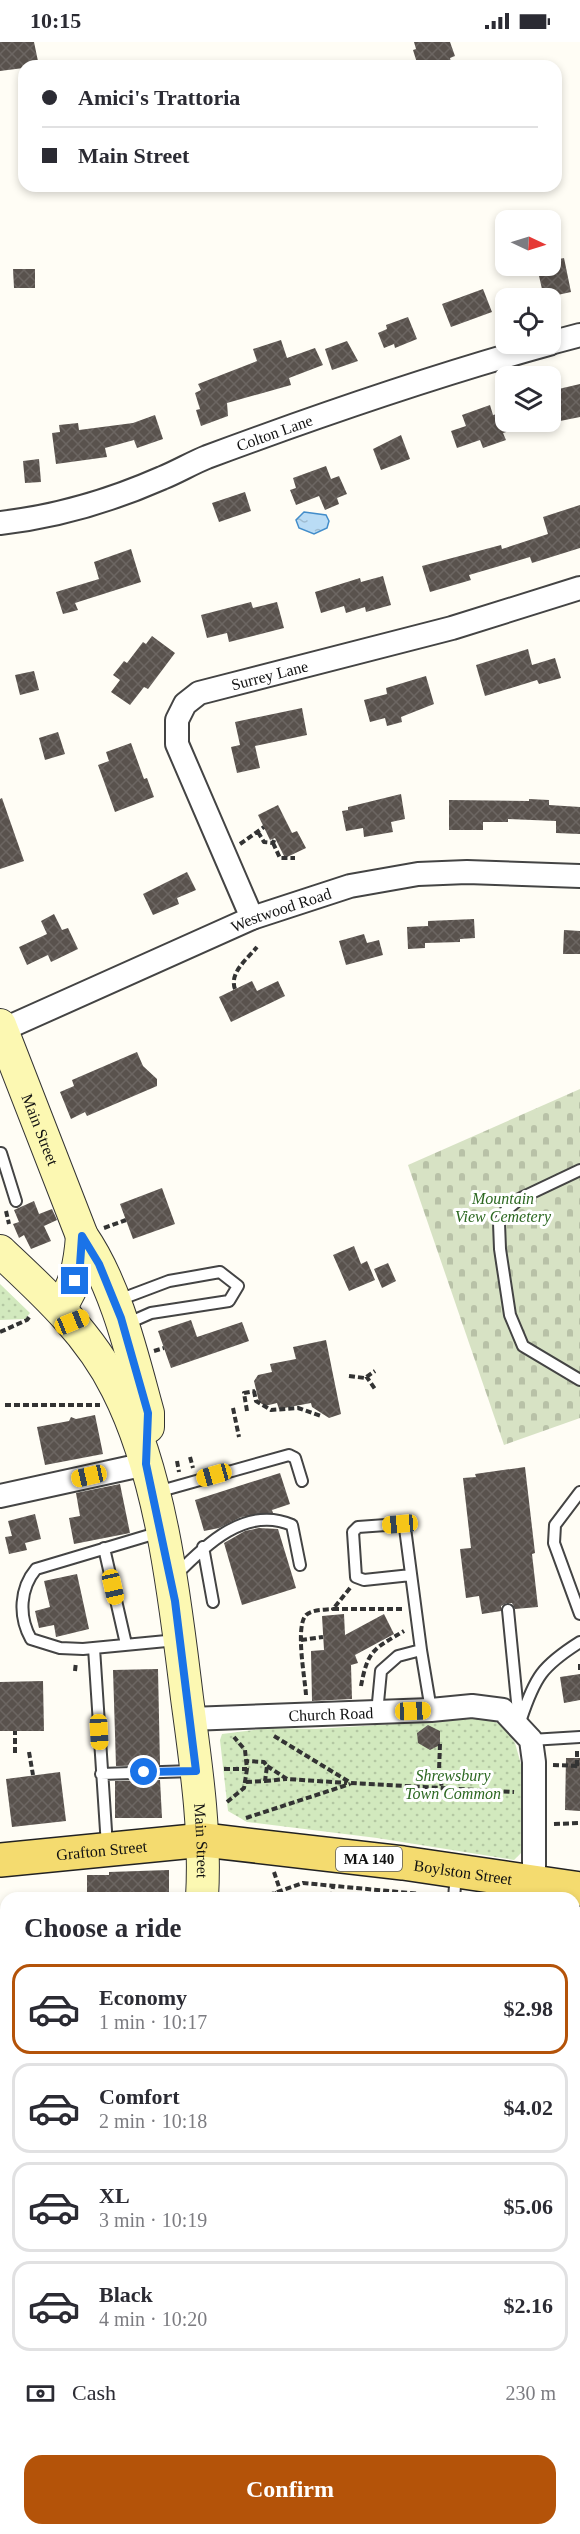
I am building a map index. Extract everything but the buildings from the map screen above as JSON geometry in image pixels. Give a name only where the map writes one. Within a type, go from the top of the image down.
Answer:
[{"type":"main road","name":"Main Street","points":[[1,1028],[93,1232],[99,1264],[115,1305],[148,1413],[146,1464]]},
{"type":"main road","name":"Main Street","points":[[93,1232],[72,1290],[55,1314],[116,1387],[134,1425],[146,1464],[171,1581],[190,1719],[210,1770],[202,1892]]},
{"type":"main road","points":[[0,1251],[55,1314],[93,1314],[103,1302],[115,1305]]},
{"type":"main road","name":"Boylston Street","points":[[204,1840],[455,1884],[534,1883],[580,1889]]},
{"type":"main road","name":"Grafton Street","points":[[0,1860],[204,1840]]},
{"type":"street","name":"Colton Lane","points":[[561,340],[580,335]]},
{"type":"street","name":"Colton Lane","points":[[0,523],[32,519],[91,502],[160,479],[204,458],[447,372],[511,354]]},
{"type":"street","name":"Surrey Lane","points":[[252,918],[177,744],[177,720],[185,704],[199,693],[229,683],[348,657],[452,628],[580,588]]},
{"type":"street","name":"Westwood Road","points":[[1,1028],[252,918],[350,886],[418,874],[467,872],[580,876]]},
{"type":"street","points":[[0,1496],[146,1464]]},
{"type":"street","name":"Church Road","points":[[190,1719],[370,1713],[472,1706],[503,1710],[525,1733]]},
{"type":"street","points":[[525,1733],[534,1762],[534,1883]]},
{"type":"lane","points":[[1,1153],[4,1174],[16,1201]]},
{"type":"lane","points":[[580,1170],[521,1197],[506,1210],[499,1223],[500,1249],[510,1315],[523,1346],[580,1380]]},
{"type":"lane","points":[[220,1272],[238,1286],[229,1300],[152,1314],[115,1305],[168,1281],[220,1272]]},
{"type":"lane","points":[[153,1494],[289,1455],[295,1458],[302,1481]]},
{"type":"lane","points":[[580,1492],[555,1525],[554,1543],[580,1614]]},
{"type":"lane","points":[[171,1581],[203,1547],[234,1527],[277,1518],[292,1525],[300,1565]]},
{"type":"lane","points":[[411,1575],[364,1580],[356,1577],[353,1532],[358,1527],[400,1524],[405,1528],[431,1710]]},
{"type":"lane","points":[[161,1532],[36,1569],[25,1582],[22,1601],[31,1639],[60,1648],[94,1648],[180,1639]]},
{"type":"lane","points":[[203,1547],[213,1602]]},
{"type":"lane","points":[[104,1548],[126,1644]]},
{"type":"lane","points":[[508,1610],[525,1733]]},
{"type":"lane","points":[[525,1733],[530,1691],[543,1669],[580,1642]]},
{"type":"lane","points":[[94,1648],[107,1849]]},
{"type":"lane","points":[[370,1713],[381,1671],[398,1656],[421,1650]]},
{"type":"lane","points":[[525,1733],[580,1737]]},
{"type":"lane","points":[[101,1774],[210,1770]]},
{"type":"path","points":[[261,830],[264,842],[274,840],[280,858],[295,858]]},
{"type":"path","points":[[235,989],[232,982],[235,975],[257,947]]},
{"type":"path","points":[[93,1232],[126,1220]]},
{"type":"path","points":[[0,1332],[27,1320],[55,1314]]},
{"type":"path","points":[[349,1376],[366,1376],[375,1371]]},
{"type":"path","points":[[366,1376],[375,1389]]},
{"type":"path","points":[[247,1411],[244,1393],[255,1391],[256,1401],[271,1410],[298,1407],[321,1416]]},
{"type":"path","points":[[5,1405],[100,1405]]},
{"type":"path","points":[[233,1408],[239,1437]]},
{"type":"path","points":[[333,1609],[359,1578]]},
{"type":"path","points":[[306,1715],[300,1627],[306,1615],[316,1610],[402,1607],[403,1615]]},
{"type":"path","points":[[361,1686],[365,1667],[375,1648],[405,1631],[404,1623]]},
{"type":"path","points":[[301,1640],[323,1637]]},
{"type":"path","points":[[580,1664],[580,1672]]},
{"type":"path","points":[[264,1730],[351,1783]]},
{"type":"path","points":[[15,1731],[15,1754]]},
{"type":"path","points":[[227,1802],[244,1788],[246,1782],[247,1761],[241,1743],[224,1734],[234,1732]]},
{"type":"path","points":[[440,1744],[439,1765],[442,1788]]},
{"type":"path","points":[[29,1752],[33,1775]]},
{"type":"path","points":[[247,1761],[264,1762],[287,1779]]},
{"type":"path","points":[[549,1765],[580,1766]]},
{"type":"path","points":[[265,1781],[267,1766]]},
{"type":"path","points":[[210,1770],[247,1769]]},
{"type":"path","points":[[246,1782],[287,1779],[521,1792]]},
{"type":"path","points":[[246,1818],[351,1783]]},
{"type":"path","points":[[550,1824],[580,1823]]},
{"type":"path","points":[[274,1871],[280,1890]]},
{"type":"path","points":[[274,1892],[303,1883],[395,1892]]},
{"type":"path","points":[[332,1892],[333,1885]]},
{"type":"green space","name":"Mountain View Cemetery","points":[[580,1089],[580,1418],[504,1445],[408,1165]]},
{"type":"green space","points":[[0,1284],[30,1313],[25,1319],[0,1320]]},
{"type":"green space","name":"Shrewsbury Town Common","points":[[471,1719],[492,1720],[502,1726],[515,1743],[522,1768],[524,1833],[523,1851],[514,1860],[377,1838],[247,1822],[228,1811],[220,1740],[222,1734],[269,1728],[316,1729]]},
{"type":"water","points":[[304,512],[326,515],[329,521],[327,528],[314,534],[299,528],[296,520]]},
{"type":"route","points":[[75,1281],[80,1265],[82,1236],[99,1264],[121,1318],[148,1413],[149,1434],[146,1464],[175,1601],[196,1771],[144,1772]]}]
